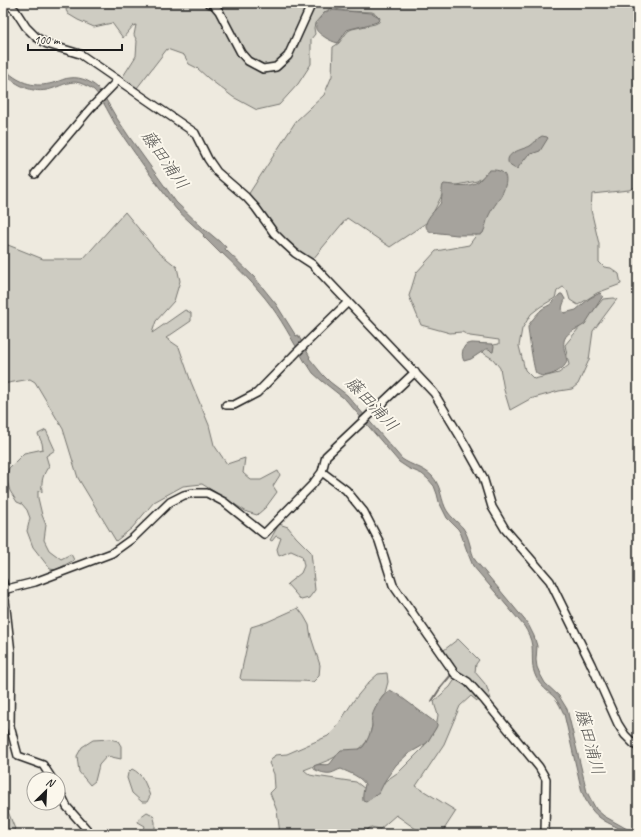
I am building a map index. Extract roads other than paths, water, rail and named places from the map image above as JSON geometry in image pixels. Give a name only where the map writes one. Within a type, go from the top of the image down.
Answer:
[{"type":"street","points":[[8,3],[26,27],[36,37],[47,44],[80,54],[195,133],[208,159],[217,172],[246,197],[283,242],[295,253],[312,264],[434,393],[483,477],[492,507],[505,528],[550,581],[591,664],[618,724],[625,735],[638,747]]},
{"type":"street","points":[[208,3],[213,4],[219,11],[241,53],[248,61],[263,69],[276,67],[288,56],[312,3]]},
{"type":"street","points":[[35,174],[90,108],[118,80]]},
{"type":"street","points":[[226,405],[234,406],[257,393],[348,302]]},
{"type":"street","points":[[46,771],[42,765],[18,756],[10,726],[11,653],[3,587],[34,582],[112,553],[133,538],[170,502],[194,492],[207,493],[224,502],[264,534],[312,485],[322,472],[326,456],[415,372]]},
{"type":"street","points":[[322,472],[346,490],[364,512],[378,541],[393,585],[455,674],[468,682],[539,767],[546,779],[545,834]]},
{"type":"street","points":[[66,805],[91,834]]},
{"type":"waterway","points":[[432,701],[451,675]]},
{"type":"water label","name":"藤田浦川","points":[[165,160]]},
{"type":"water label","name":"藤田浦川","points":[[372,404]]},
{"type":"water label","name":"藤田浦川","points":[[590,742]]}]
